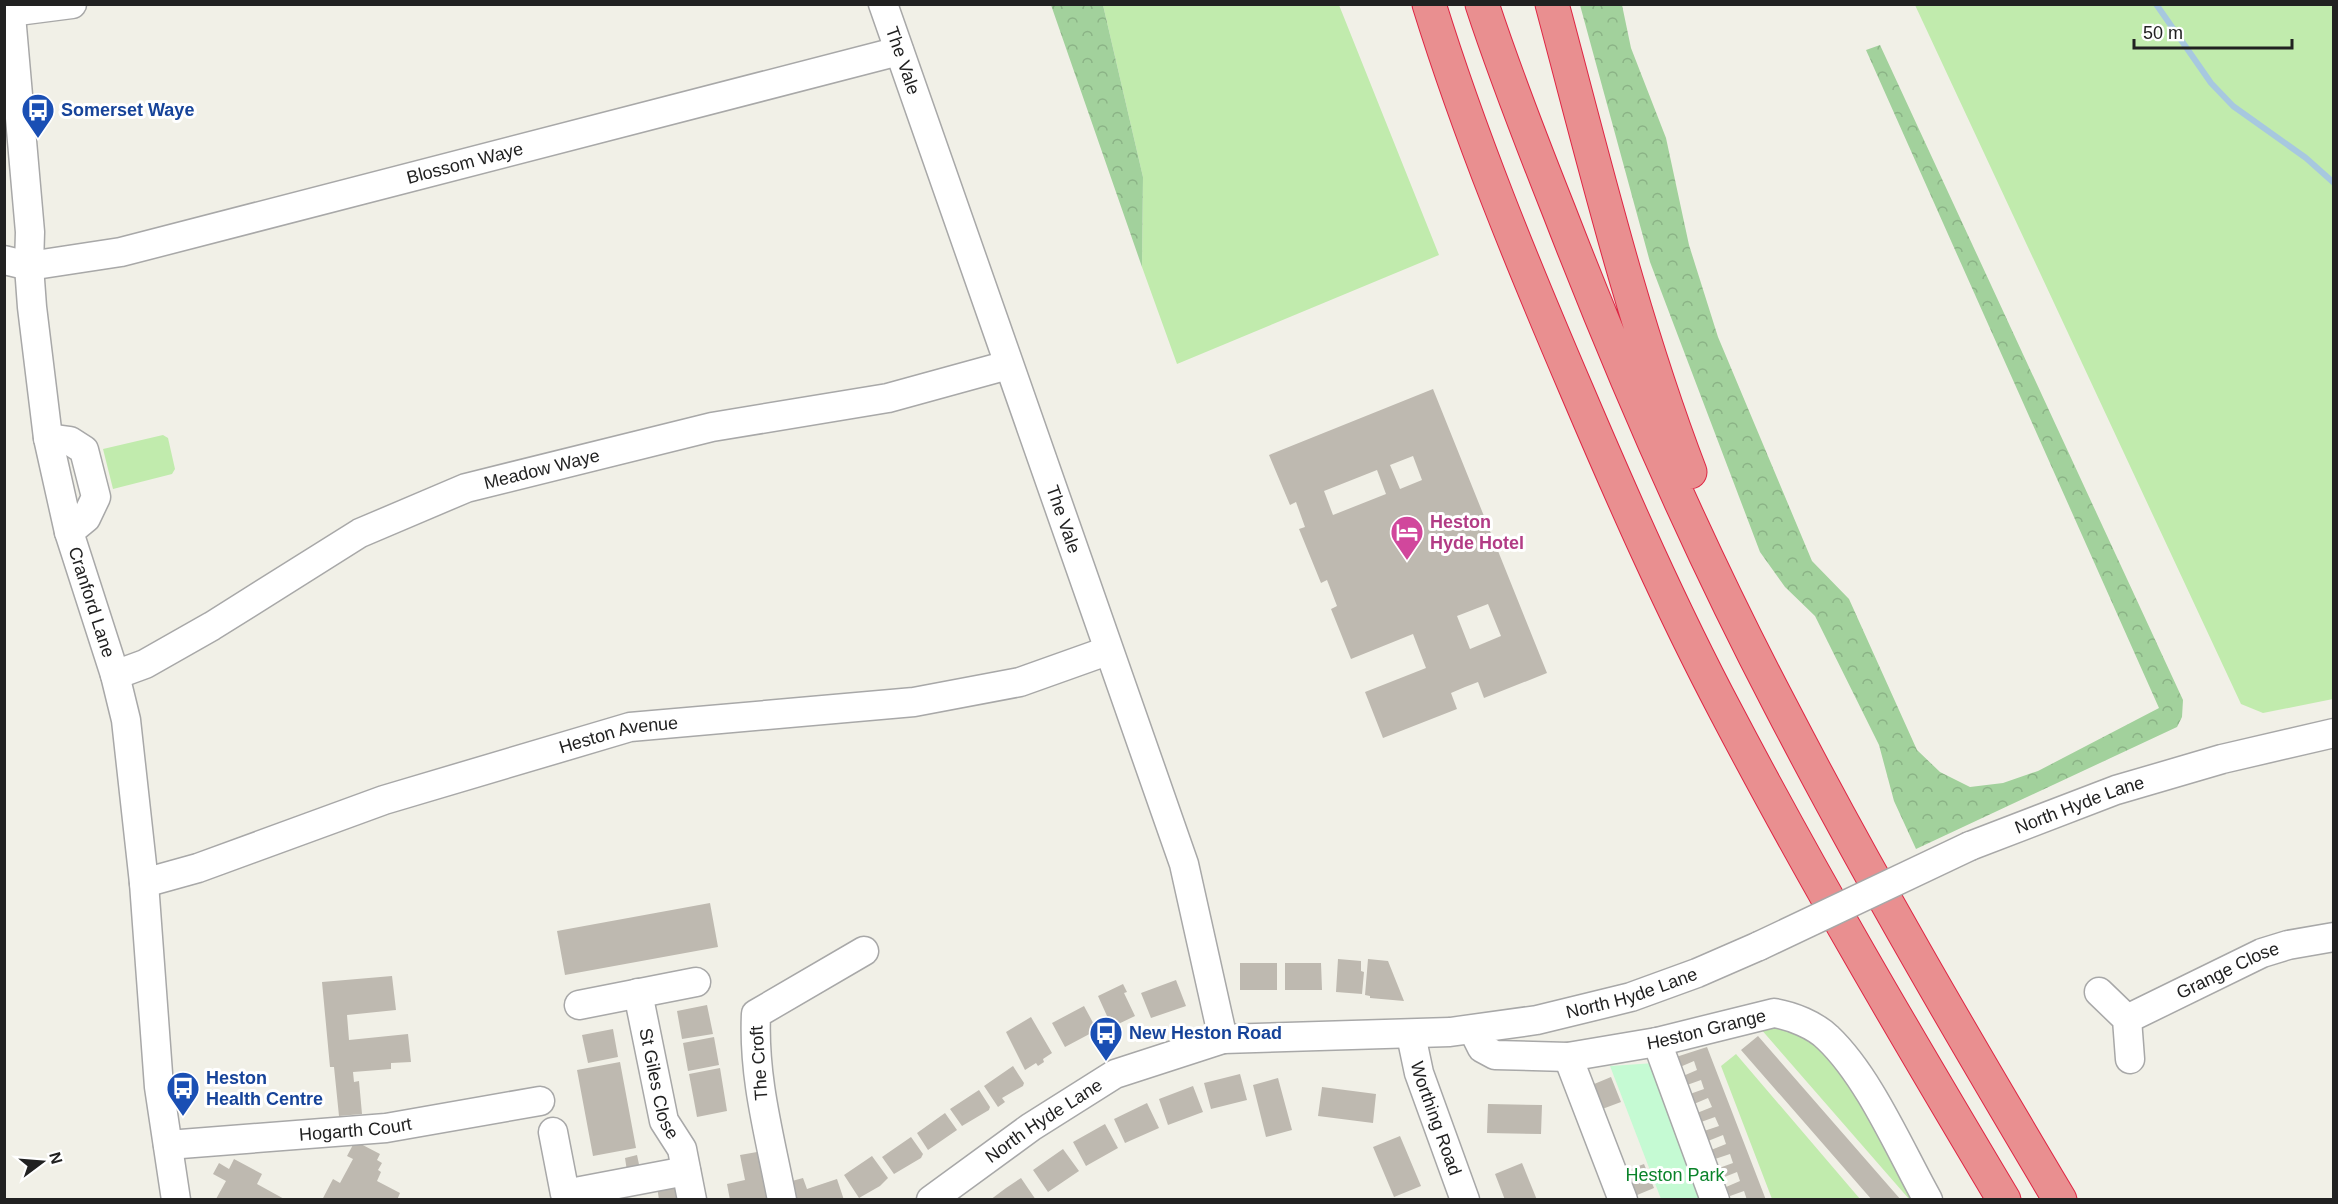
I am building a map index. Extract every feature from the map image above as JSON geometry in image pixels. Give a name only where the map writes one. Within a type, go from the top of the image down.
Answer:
[{"type":"highway","points":[[1429,4],[1443,49],[1537,297],[1634,522],[1724,709],[1790,830],[1870,975],[2004,1200]]},
{"type":"highway","points":[[1482,4],[1501,62],[1601,319],[1686,514],[1778,702],[1853,843],[2060,1200]]},
{"type":"highway","points":[[1552,4],[1602,190],[1670,419],[1778,702]]},
{"type":"street","points":[[17,263],[30,232],[10,8],[72,4]]},
{"type":"street","name":"The Vale","points":[[884,4],[1107,651],[1184,864],[1223,1039]]},
{"type":"street","name":"Blossom Waye","points":[[17,263],[121,252],[899,51]]},
{"type":"street","name":"Cranford Lane","points":[[17,263],[48,438],[70,441],[84,450],[96,497],[86,518],[69,532],[115,675],[126,720],[144,883],[159,1087],[176,1200]]},
{"type":"street","name":"Meadow Waye","points":[[115,675],[145,664],[202,632],[360,533],[466,488],[712,427],[888,399],[1008,365]]},
{"type":"street","name":"Heston Avenue","points":[[144,883],[198,868],[384,800],[630,727],[914,702],[1020,682],[1107,651]]},
{"type":"street","name":"North Hyde Lane","points":[[931,1200],[1031,1127],[1115,1074],[1223,1039],[1411,1035],[1473,1030],[1538,1020],[1631,997],[1696,973],[1758,946],[1970,846],[2116,790],[2222,759],[2334,733]]},
{"type":"street","name":"Grange Close","points":[[2127,1019],[2262,953],[2288,945],[2334,937]]},
{"type":"street","name":"The Croft","points":[[782,1200],[762,1112],[754,1046],[756,1014],[864,951]]},
{"type":"street","points":[[579,1005],[696,982]]},
{"type":"street","points":[[2099,992],[2127,1019],[2130,1059]]},
{"type":"street","name":"St Giles Close","points":[[638,993],[664,1121],[682,1149],[692,1200]]},
{"type":"street","name":"Heston Grange","points":[[1473,1030],[1482,1048],[1495,1055],[1568,1057],[1657,1042],[1774,1012],[1791,1015],[1827,1037],[1860,1078],[1928,1200]]},
{"type":"street","name":"Worthing Road","points":[[1411,1035],[1419,1073],[1465,1200]]},
{"type":"street","points":[[1657,1042],[1715,1200]]},
{"type":"street","points":[[1568,1057],[1623,1200]]},
{"type":"street","name":"Hogarth Court","points":[[168,1145],[386,1128],[540,1101]]},
{"type":"street","points":[[553,1132],[565,1194],[686,1170]]},
{"type":"green space","points":[[1051,5],[1103,5],[1143,177],[1142,267]]},
{"type":"green space","points":[[1103,5],[1339,5],[1439,255],[1177,364],[1142,267],[1143,177]]},
{"type":"green space","points":[[1580,5],[1622,5],[1631,48],[1666,138],[1689,245],[1718,337],[1812,561],[1849,599],[1917,750],[1940,772],[1970,787],[2003,783],[2038,771],[2159,708],[1866,50],[1880,45],[2183,700],[2182,717],[2177,727],[1916,849],[1894,801],[1879,745],[1815,616],[1785,587],[1760,552],[1650,262]]},
{"type":"green space","points":[[1915,5],[2333,5],[2333,699],[2263,713],[2241,704]]},
{"type":"green space","points":[[163,435],[168,438],[175,469],[172,474],[113,489],[103,449]]},
{"type":"green space","points":[[1784,1025],[1838,1058],[1918,1199],[1909,1199],[1760,1028]]},
{"type":"green space","points":[[1736,1054],[1860,1199],[1772,1199],[1721,1066]]},
{"type":"green space","name":"Heston Park","points":[[1655,1063],[1708,1199],[1661,1199],[1610,1066]]},
{"type":"building","name":"Heston Hyde Hotel","points":[[1433,389],[1547,673],[1484,698],[1478,682],[1465,687],[1451,693],[1457,709],[1383,738],[1365,692],[1426,668],[1413,634],[1351,659],[1331,609],[1337,606],[1327,580],[1321,583],[1299,529],[1305,527],[1296,502],[1290,505],[1269,455]],"holes":[[[1413,456],[1422,480],[1400,489],[1390,465]],[[1377,470],[1386,494],[1333,515],[1324,491]],[[1488,604],[1501,636],[1470,649],[1457,616]]]},
{"type":"building","points":[[710,903],[718,947],[565,975],[557,931]]},
{"type":"building","points":[[1338,959],[1361,961],[1361,971],[1364,972],[1362,994],[1336,992]]},
{"type":"building","points":[[1368,959],[1388,961],[1404,1001],[1370,998],[1365,995]]},
{"type":"building","points":[[1240,963],[1277,963],[1277,990],[1240,990]]},
{"type":"building","points":[[1285,963],[1321,963],[1322,990],[1285,990]]},
{"type":"building","points":[[392,976],[396,1010],[347,1015],[349,1040],[408,1034],[411,1062],[391,1063],[391,1069],[353,1072],[354,1082],[359,1081],[362,1114],[339,1116],[334,1067],[330,1067],[322,982]]},
{"type":"building","points":[[1176,980],[1186,1006],[1151,1018],[1141,993]]},
{"type":"building","points":[[1123,984],[1127,992],[1124,993],[1135,1016],[1112,1027],[1098,996]]},
{"type":"building","points":[[707,1005],[713,1034],[682,1039],[677,1011]]},
{"type":"building","points":[[1084,1006],[1097,1030],[1065,1047],[1052,1023]]},
{"type":"building","points":[[1031,1017],[1052,1053],[1038,1066],[1036,1063],[1025,1070],[1006,1032]]},
{"type":"building","points":[[613,1029],[618,1057],[588,1063],[582,1035]]},
{"type":"building","points":[[1758,1036],[1901,1200],[1872,1200],[1741,1050]]},
{"type":"building","points":[[714,1037],[719,1065],[688,1071],[683,1043]]},
{"type":"building","points":[[1707,1047],[1766,1200],[1747,1200],[1744,1191],[1730,1196],[1726,1187],[1740,1181],[1737,1172],[1722,1178],[1719,1168],[1733,1163],[1730,1154],[1715,1159],[1711,1150],[1726,1144],[1723,1135],[1708,1141],[1704,1131],[1719,1126],[1715,1117],[1701,1122],[1697,1113],[1712,1107],[1708,1098],[1694,1104],[1690,1094],[1704,1089],[1701,1080],[1687,1085],[1683,1076],[1697,1070],[1694,1061],[1680,1067],[1676,1057]]},
{"type":"building","points":[[620,1062],[636,1148],[593,1156],[577,1070]]},
{"type":"building","points":[[1013,1066],[1024,1083],[1023,1086],[1002,1098],[1005,1102],[998,1107],[984,1086]]},
{"type":"building","points":[[720,1068],[727,1111],[697,1117],[689,1074]]},
{"type":"building","points":[[1240,1074],[1247,1100],[1211,1109],[1204,1083]]},
{"type":"building","points":[[1611,1077],[1621,1102],[1597,1111],[1587,1087]]},
{"type":"building","points":[[1278,1078],[1292,1130],[1266,1137],[1253,1085]]},
{"type":"building","points":[[1193,1086],[1203,1112],[1168,1125],[1159,1099]]},
{"type":"building","points":[[1322,1087],[1376,1094],[1373,1123],[1318,1116]]},
{"type":"building","points":[[979,1090],[990,1107],[989,1110],[962,1126],[950,1109]]},
{"type":"building","points":[[1147,1103],[1159,1128],[1125,1143],[1114,1119]]},
{"type":"building","points":[[1488,1104],[1542,1105],[1541,1134],[1487,1133]]},
{"type":"building","points":[[945,1113],[957,1130],[928,1150],[917,1133]]},
{"type":"building","points":[[1105,1124],[1118,1148],[1086,1166],[1073,1142]]},
{"type":"building","points":[[1400,1136],[1421,1186],[1394,1197],[1373,1147]]},
{"type":"building","points":[[911,1137],[923,1154],[921,1158],[894,1174],[882,1157]]},
{"type":"building","points":[[355,1141],[380,1154],[377,1160],[382,1163],[378,1170],[381,1172],[377,1181],[400,1193],[397,1200],[322,1200],[333,1179],[340,1183],[353,1159],[347,1156]]},
{"type":"building","points":[[1063,1149],[1079,1171],[1048,1192],[1033,1170]]},
{"type":"building","points":[[757,1152],[767,1200],[730,1200],[727,1184],[745,1180],[740,1155]]},
{"type":"building","points":[[637,1155],[640,1169],[627,1171],[625,1158]]},
{"type":"building","points":[[872,1156],[888,1178],[880,1186],[859,1198],[844,1175]]},
{"type":"building","points":[[234,1159],[262,1174],[257,1184],[286,1200],[216,1199],[226,1181],[213,1174],[219,1163],[229,1169]]},
{"type":"building","points":[[1522,1163],[1537,1200],[1505,1200],[1495,1174]]},
{"type":"building","points":[[1644,1164],[1654,1188],[1630,1198],[1620,1173]]},
{"type":"building","points":[[803,1178],[807,1189],[837,1179],[844,1200],[796,1200],[792,1181]]},
{"type":"building","points":[[1021,1178],[1036,1200],[990,1200],[1006,1188]]},
{"type":"building","points":[[676,1183],[679,1200],[659,1200],[657,1186]]},
{"type":"waterway","points":[[2156,4],[2211,83],[2233,106],[2306,158],[2334,183]]},
{"type":"place","name":"Somerset Waye","points":[[38,139]]},
{"type":"place","name":"Heston Hyde Hotel","points":[[1407,561]]},
{"type":"place","name":"New Heston Road","points":[[1106,1062]]},
{"type":"place","name":"Heston Health Centre","points":[[183,1117]]}]
